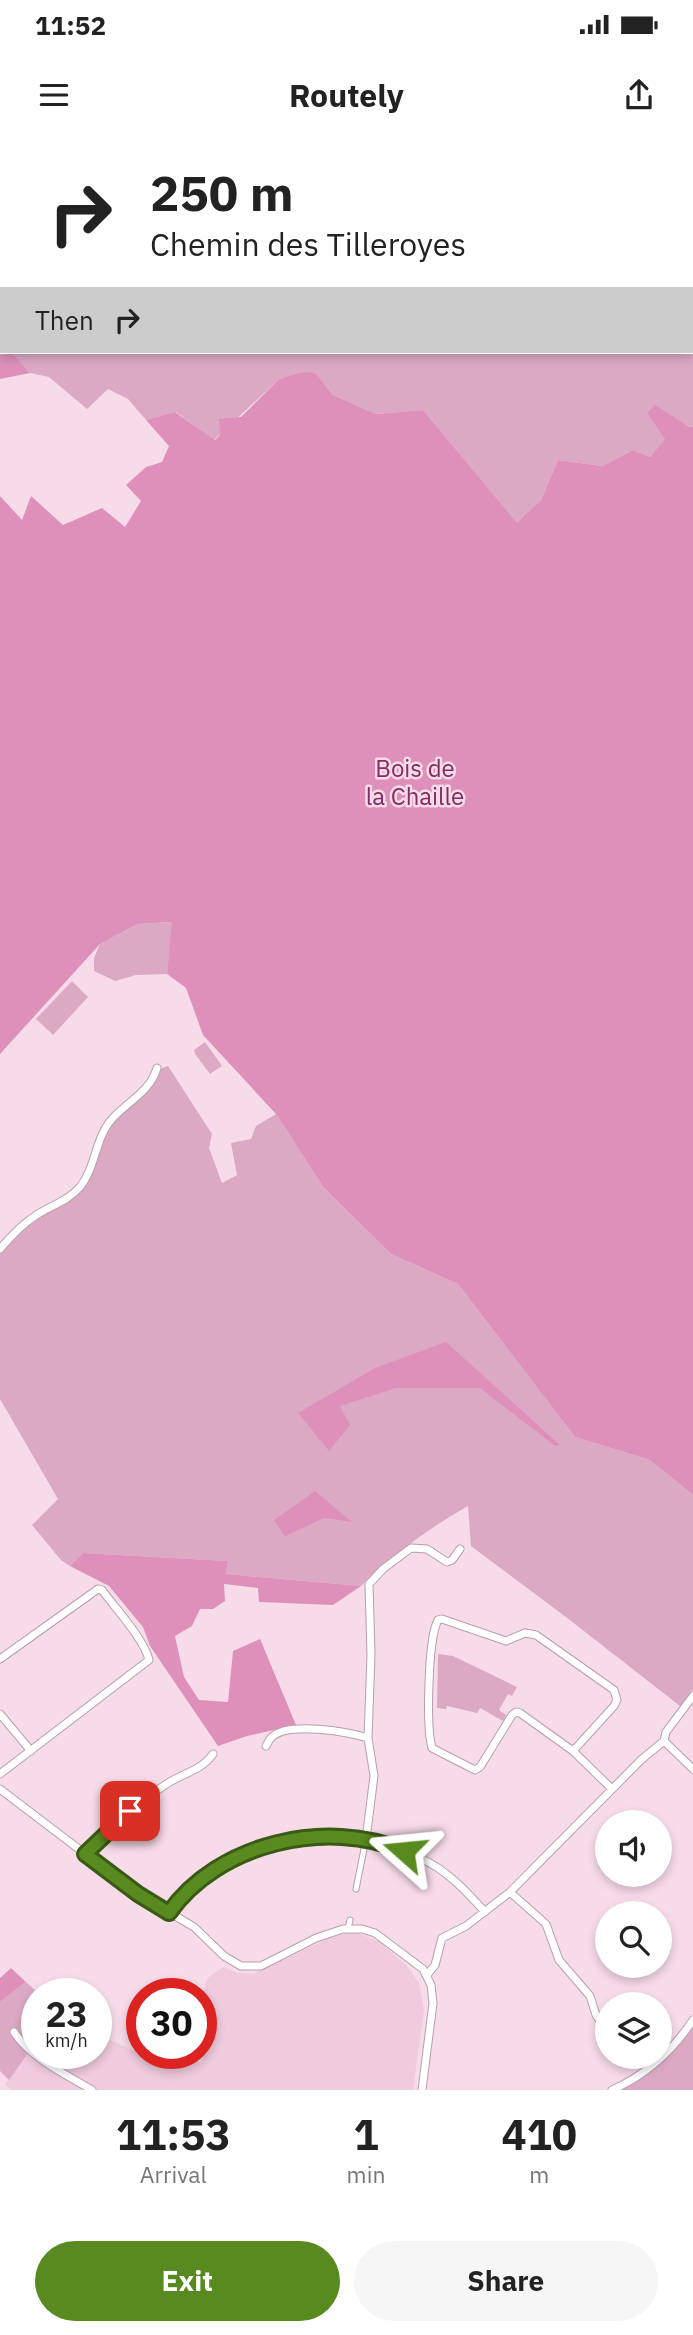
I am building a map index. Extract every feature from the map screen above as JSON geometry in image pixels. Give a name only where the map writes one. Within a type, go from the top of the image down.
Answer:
[{"type":"street","points":[[0,1249],[19,1228],[38,1214],[64,1201],[79,1187],[90,1169],[106,1126],[153,1081],[157,1068]]},
{"type":"street","points":[[356,1889],[374,1786],[368,1738],[371,1656],[369,1584],[383,1569],[411,1548],[426,1549],[447,1562],[452,1560],[460,1549]]},
{"type":"street","points":[[0,1659],[95,1589],[102,1590],[142,1645],[149,1660],[0,1774]]},
{"type":"street","points":[[573,1751],[614,1706],[617,1700],[614,1690],[536,1634],[525,1633],[506,1642],[442,1619],[438,1620],[435,1625],[429,1672],[432,1748],[475,1770],[480,1767],[516,1712],[527,1716],[573,1751],[612,1789]]},
{"type":"street","points":[[664,1741],[666,1732],[693,1696]]},
{"type":"street","points":[[0,1714],[31,1751]]},
{"type":"street","points":[[266,1746],[272,1736],[292,1729],[368,1738]]},
{"type":"street","points":[[664,1741],[693,1769]]},
{"type":"street","points":[[427,1975],[435,1965],[442,1938],[466,1926],[510,1892],[612,1789],[664,1741]]},
{"type":"street","points":[[85,1854],[130,1811],[169,1783],[206,1763],[213,1754]]},
{"type":"street","points":[[0,1789],[138,1894],[194,1927],[232,1962],[250,1967],[261,1966],[349,1924],[375,1933],[427,1975],[433,1995],[422,2090]]},
{"type":"street","points":[[169,1913],[196,1883],[234,1859],[283,1841],[340,1835],[391,1845],[422,1858],[459,1885],[485,1912]]},
{"type":"street","points":[[510,1892],[546,1924],[559,1959],[590,1996],[595,2012]]},
{"type":"street","points":[[612,2090],[664,2056],[678,2042],[693,2020]]},
{"type":"street","points":[[14,2032],[20,2042],[45,2062],[92,2090]]},
{"type":"shaded area","points":[[12,354],[693,354],[693,427],[647,413],[666,439],[650,457],[633,450],[602,466],[558,460],[541,500],[517,524],[423,410],[376,414],[333,395],[314,373],[279,379],[214,440],[176,412],[146,420],[128,399],[108,389],[87,409],[49,377],[30,373]]},
{"type":"shaded area","points":[[173,922],[167,974],[136,975],[115,981],[94,971],[94,958],[100,944],[138,924]]},
{"type":"shaded area","points":[[72,981],[88,997],[53,1035],[36,1019]]},
{"type":"shaded area","points":[[205,1042],[222,1066],[210,1074],[194,1050]]},
{"type":"shaded area","points":[[168,1066],[212,1134],[209,1148],[222,1183],[237,1175],[231,1143],[251,1139],[256,1126],[276,1114],[324,1188],[391,1254],[458,1284],[575,1437],[650,1460],[693,1495],[693,1689],[680,1706],[471,1546],[468,1506],[412,1543],[361,1586],[226,1574],[227,1561],[83,1553],[70,1566],[61,1560],[32,1525],[58,1499],[0,1399],[0,1254],[21,1229],[38,1216],[73,1197],[115,1118],[159,1069]]},
{"type":"shaded area","points":[[438,1654],[453,1656],[517,1687],[512,1696],[508,1694],[499,1710],[506,1715],[503,1721],[480,1708],[477,1713],[447,1706],[446,1709],[437,1708]]},
{"type":"shaded area","points":[[360,1934],[380,1942],[408,1967],[419,1983],[424,2010],[413,2090],[12,2090],[5,2085],[21,2062],[21,2069],[112,2069],[112,2041],[126,2047],[126,2069],[217,2069],[217,1978],[209,1978],[211,1975],[224,1967],[238,1973],[253,1974],[332,1937]]},
{"type":"shaded area","points":[[21,1986],[21,2063],[9,2080],[0,2071],[0,2002]]},
{"type":"shaded area","points":[[693,2024],[693,2090],[621,2090],[649,2069],[672,2069],[672,2049]]},
{"type":"green space","points":[[13,354],[30,373],[0,379],[0,355]]},
{"type":"green space","name":"Bois de la Chaille","points":[[303,372],[315,373],[333,395],[376,414],[423,410],[517,523],[541,500],[558,460],[602,466],[633,450],[650,457],[665,439],[647,413],[655,405],[693,427],[693,1495],[650,1460],[575,1437],[458,1284],[391,1254],[324,1188],[276,1114],[203,1035],[186,988],[167,974],[172,922],[138,924],[100,944],[0,1054],[0,496],[22,520],[31,496],[63,525],[102,508],[125,527],[141,501],[126,485],[146,467],[162,462],[169,446],[146,420],[175,412],[215,440],[220,435],[219,419],[241,417],[279,379]]},
{"type":"green space","points":[[446,1342],[560,1445],[555,1446],[480,1388],[396,1388],[340,1406],[350,1425],[329,1451],[298,1413],[375,1368]]},
{"type":"green space","points":[[315,1491],[352,1522],[324,1518],[285,1536],[274,1520]]},
{"type":"green space","points":[[83,1553],[228,1561],[226,1574],[361,1586],[333,1605],[259,1602],[258,1588],[224,1584],[225,1601],[213,1609],[200,1609],[192,1626],[175,1636],[184,1677],[199,1700],[228,1702],[233,1651],[260,1639],[296,1725],[247,1736],[218,1746],[150,1646],[143,1627],[109,1586],[70,1566]]},
{"type":"green space","points":[[11,1968],[22,1978],[21,1986],[0,2002],[0,1978]]},
{"type":"route","points":[[130,1811],[85,1854],[138,1894],[169,1913],[196,1883],[234,1859],[283,1841],[340,1835],[391,1845],[404,1851]]}]
